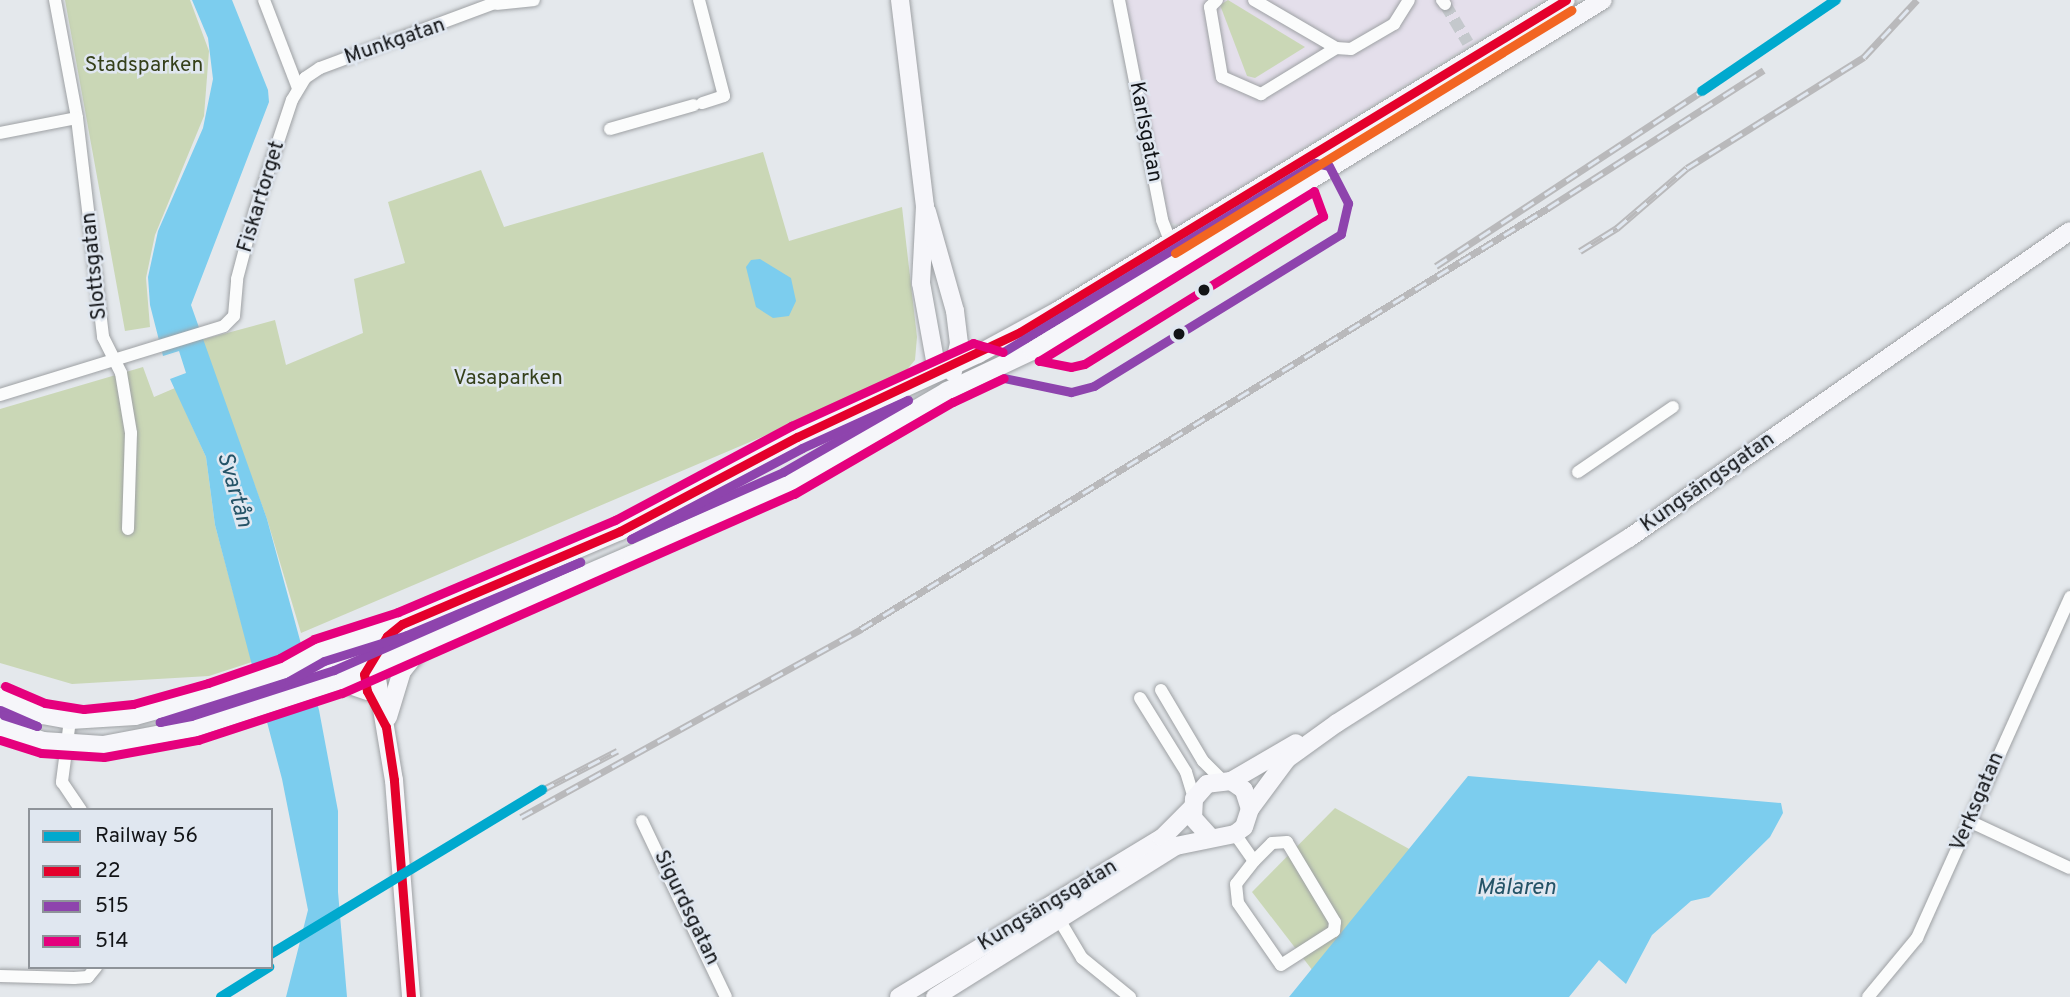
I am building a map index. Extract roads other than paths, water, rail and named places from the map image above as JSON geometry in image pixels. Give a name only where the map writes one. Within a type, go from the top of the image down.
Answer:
[{"type":"main road","points":[[900,0],[925,206],[920,283],[948,370]]},
{"type":"main road","points":[[0,697],[42,715],[70,720],[135,716],[312,660],[620,531],[797,437],[978,354],[1169,243],[1471,49],[1566,0]]},
{"type":"main road","points":[[0,727],[43,741],[103,745],[162,736],[256,709],[330,683],[367,665],[423,644],[789,483],[947,391],[1032,351],[1603,0]]},
{"type":"main road","points":[[1471,49],[1486,70]]},
{"type":"main road","points":[[925,206],[946,266],[957,323],[947,391]]},
{"type":"main road","name":"Kungsängsgatan","points":[[1250,809],[1287,759],[1337,723],[1629,538],[2070,231]]},
{"type":"main road","points":[[957,323],[978,354]]},
{"type":"main road","points":[[948,370],[978,376]]},
{"type":"main road","points":[[386,727],[367,691],[367,665],[375,650],[402,624]]},
{"type":"main road","points":[[386,727],[402,671],[423,644]]},
{"type":"main road","points":[[312,660],[367,665],[376,673],[401,842],[411,997]]},
{"type":"main road","points":[[330,683],[367,691]]},
{"type":"main road","name":"Kungsängsgatan","points":[[1226,781],[1337,723]]},
{"type":"main road","points":[[1226,781],[1244,790],[1250,809],[1244,827],[1234,834],[1209,836],[1197,826],[1193,803],[1207,784],[1226,781]]},
{"type":"main road","name":"Kungsängsgatan","points":[[899,997],[1162,838],[1193,803]]},
{"type":"main road","name":"Kungsängsgatan","points":[[935,997],[1176,846],[1209,836]]},
{"type":"street","name":"Slottsgatan","points":[[55,0],[77,118],[103,337],[121,373],[131,433],[128,529]]},
{"type":"street","points":[[264,0],[298,88]]},
{"type":"street","name":"Munkgatan","points":[[298,88],[320,68],[499,1],[534,0]]},
{"type":"street","points":[[610,129],[724,96],[699,0]]},
{"type":"street","name":"Karlsgatan","points":[[1119,0],[1169,243],[1178,261]]},
{"type":"street","points":[[1217,0],[1210,7],[1222,76],[1261,94],[1336,48]]},
{"type":"street","points":[[1254,0],[1336,48],[1351,49],[1394,24],[1409,0]]},
{"type":"street","name":"Fiskartorget","points":[[112,359],[224,326],[235,309],[237,279],[256,211],[298,88]]},
{"type":"street","points":[[0,133],[77,118]]},
{"type":"street","points":[[0,395],[112,359]]},
{"type":"street","points":[[1578,472],[1673,407]]},
{"type":"street","name":"Verksgatan","points":[[1868,997],[1917,937],[2070,597]]},
{"type":"street","points":[[1161,690],[1203,761],[1226,781]]},
{"type":"street","points":[[1140,698],[1186,772],[1193,803]]},
{"type":"street","points":[[70,720],[62,782],[80,808]]},
{"type":"street","name":"Sigurdsgatan","points":[[642,821],[726,997]]},
{"type":"street","points":[[1969,821],[2070,868]]},
{"type":"street","points":[[1234,834],[1254,860]]},
{"type":"street","points":[[1287,842],[1335,922],[1334,930],[1281,965],[1238,903],[1236,884],[1254,860],[1272,843],[1287,842]]},
{"type":"street","points":[[1060,921],[1082,958],[1130,997]]},
{"type":"street","points":[[0,976],[74,978],[88,976],[94,969]]},
{"type":"water","name":"Svartån","points":[[192,0],[232,0],[268,90],[269,102],[191,305],[267,519],[319,710],[338,811],[338,892],[347,997],[286,997],[308,910],[282,779],[215,525],[206,457],[170,379],[186,373],[179,351],[163,356],[150,305],[148,277],[158,231],[203,128],[213,79],[208,38]]},
{"type":"water","points":[[760,259],[791,278],[796,301],[789,316],[773,318],[756,307],[746,267],[751,260]]},
{"type":"water","name":"Mälaren","points":[[1468,776],[1781,803],[1783,813],[1770,837],[1709,897],[1691,901],[1652,935],[1626,984],[1599,960],[1569,997],[1289,997]]},
{"type":"tunnel","points":[[1445,4],[1468,43]]},
{"type":"railway","points":[[1580,251],[1617,228],[1687,168],[1864,57],[1917,0]]},
{"type":"railway","points":[[521,817],[861,629],[1548,208],[1764,70]]},
{"type":"railway","points":[[1436,266],[1702,91]]},
{"type":"railway","points":[[542,790],[617,751]]},
{"type":"rail line","name":"56","points":[[1702,91],[1836,0]]},
{"type":"rail line","name":"56","points":[[273,953],[542,790]]},
{"type":"rail line","name":"56","points":[[221,997],[266,969]]},
{"type":"park label","name":"Stadsparken","points":[[144,66]]},
{"type":"park label","name":"Vasaparken","points":[[508,379]]}]
